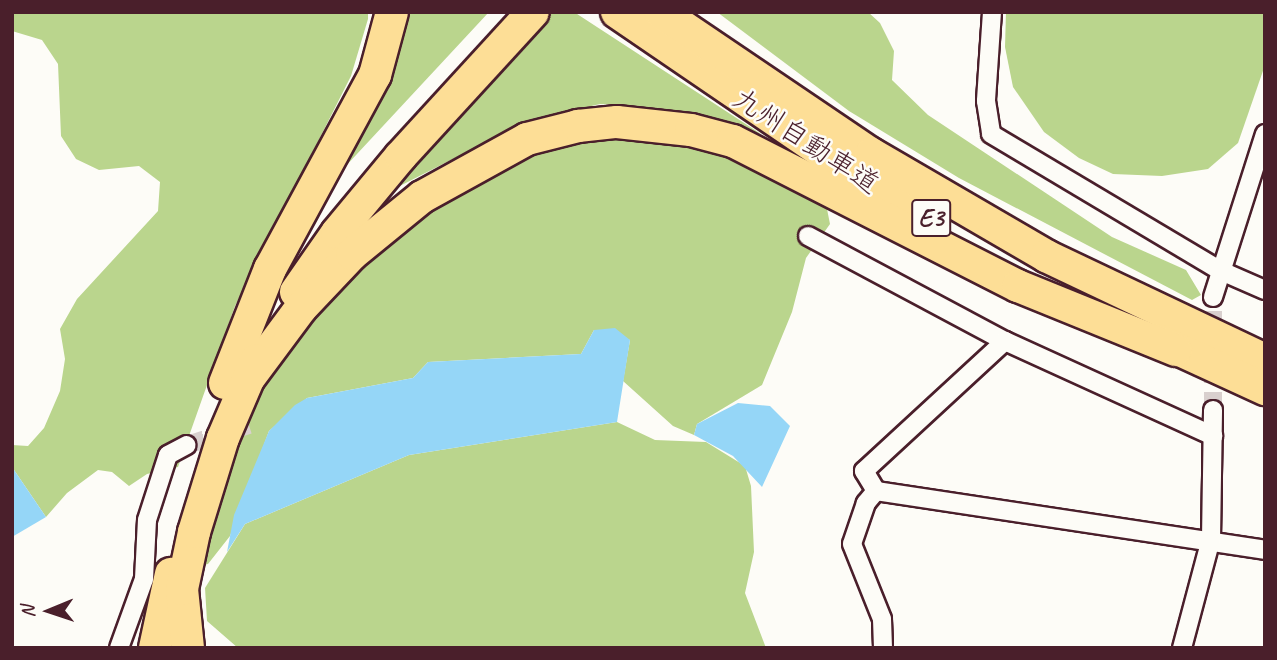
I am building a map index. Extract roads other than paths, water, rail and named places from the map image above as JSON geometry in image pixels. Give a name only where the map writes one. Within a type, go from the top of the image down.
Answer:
[{"type":"highway","points":[[155,648],[192,482],[241,344],[270,268],[375,75],[392,12]]},
{"type":"highway","points":[[241,344],[330,216],[512,12]]},
{"type":"highway","points":[[188,648],[182,589],[194,533],[223,438],[267,335],[337,233],[533,12]]},
{"type":"highway","name":"九州自動車道","points":[[617,12],[853,173],[1063,294],[1265,389]]},
{"type":"highway","name":"九州自動車道","points":[[664,14],[871,154],[1046,256],[1265,360]]},
{"type":"highway","points":[[249,379],[301,308],[352,254],[422,197],[527,139],[578,126],[617,122],[691,130],[733,141],[1018,286],[1176,349]]},
{"type":"street","points":[[992,12],[986,101],[991,134],[1219,270],[1265,290]]},
{"type":"street","points":[[1213,297],[1219,270],[1265,134]]},
{"type":"street","points":[[808,236],[1005,341],[1213,436]]},
{"type":"street","points":[[1005,341],[864,471],[876,491],[951,506],[1211,539],[1265,550]]},
{"type":"street","points":[[1182,648],[1211,539],[1213,410]]},
{"type":"street","points":[[119,648],[144,579],[147,520],[168,455],[187,445]]},
{"type":"street","points":[[876,491],[866,503],[852,544],[883,619],[883,648]]},
{"type":"water","points":[[615,328],[630,340],[617,422],[409,455],[245,524],[227,552],[234,515],[269,431],[295,405],[307,398],[413,378],[428,362],[581,354],[594,330]]},
{"type":"water","points":[[738,403],[770,406],[790,426],[762,487],[733,456],[694,435],[697,424]]},
{"type":"water","points":[[12,467],[46,517],[12,537]]},
{"type":"tunnel","points":[[1213,297],[1213,410]]},
{"type":"tunnel","points":[[187,445],[249,425]]}]
